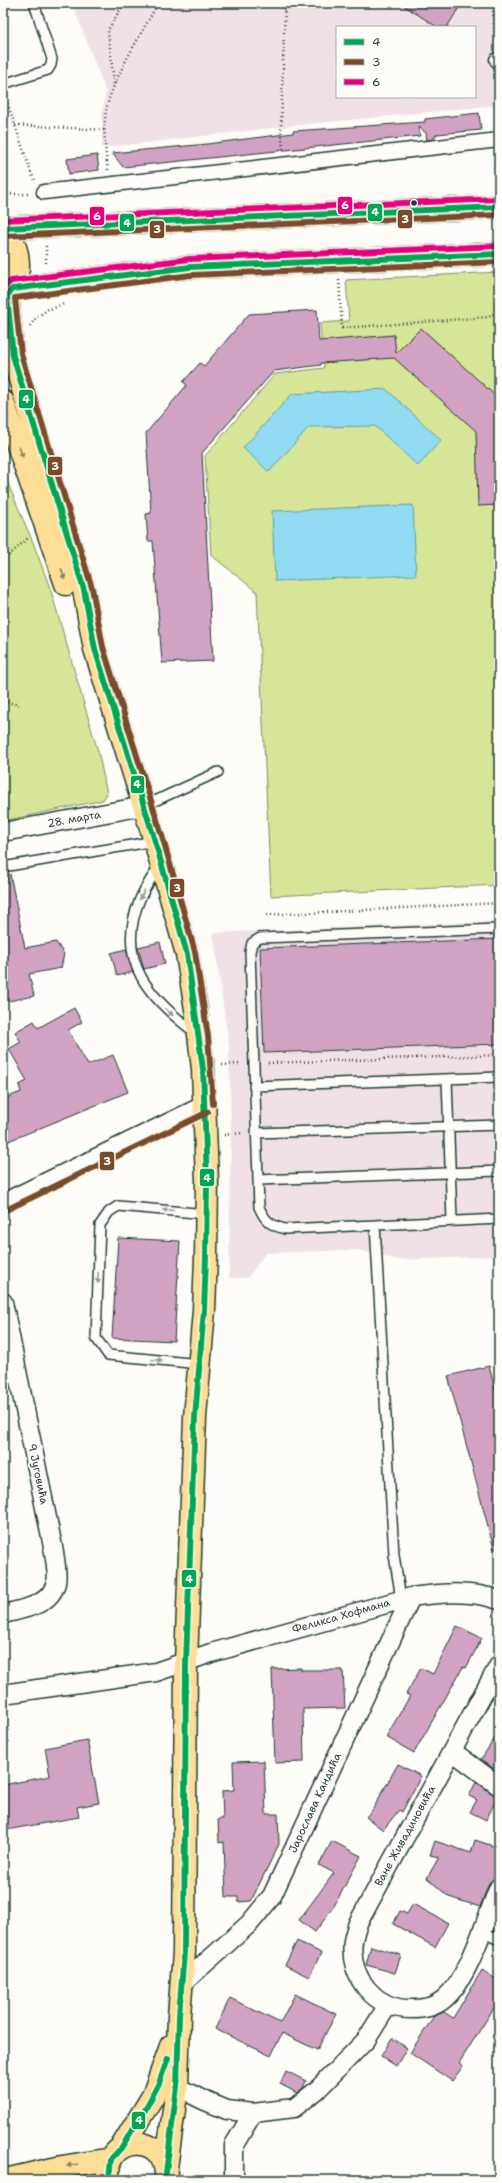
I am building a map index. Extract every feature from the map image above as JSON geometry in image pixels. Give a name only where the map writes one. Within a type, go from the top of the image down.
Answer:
[{"type":"main road","points":[[3,228],[13,241],[18,257],[17,273],[7,295],[13,356],[84,590],[95,649],[155,840],[187,954],[203,1066],[207,1214],[204,1310],[195,1417],[186,1663],[185,1916],[183,1983],[179,2016],[177,2087],[165,2174]]},
{"type":"main road","points":[[3,402],[45,519],[69,592],[95,649]]},
{"type":"main road","points":[[114,2162],[159,2083],[179,2016]]},
{"type":"main road","points":[[5,2180],[62,2167],[114,2162],[137,2143],[153,2148],[164,2160],[165,2174]]},
{"type":"street","points":[[44,192],[111,186],[285,164],[499,140]]},
{"type":"street","points":[[3,228],[499,207]]},
{"type":"street","points":[[7,295],[190,267],[499,254]]},
{"type":"street","name":"28. марта","points":[[3,832],[144,806]]},
{"type":"street","points":[[3,1203],[205,1106]]},
{"type":"street","name":"9 Југовића","points":[[3,1302],[54,1552],[56,1582],[51,1595],[31,1608],[3,1614]]},
{"type":"street","name":"Феликса Хофмана","points":[[3,1694],[156,1672],[186,1663],[211,1653],[406,1598],[452,1593],[490,1597],[499,1600]]},
{"type":"street","name":"Јарослава Кандића","points":[[183,1983],[250,1923],[272,1896],[406,1598]]},
{"type":"street","name":"Ване Живадиновића","points":[[499,1665],[367,1904],[358,1924],[353,1941],[353,1961],[364,1988],[374,1997],[401,2010],[425,2008],[444,1999],[456,1987],[467,1966],[499,1887]]},
{"type":"street","points":[[452,1750],[499,1786]]},
{"type":"street","points":[[177,2087],[227,2110],[253,2113],[294,2108],[316,2091],[366,2040],[388,2005]]},
{"type":"street","points":[[234,2180],[234,2145],[253,2113]]},
{"type":"lane","points":[[3,84],[48,70],[51,65],[52,59],[34,3]]},
{"type":"lane","points":[[144,806],[218,772]]},
{"type":"lane","points":[[3,867],[155,840]]},
{"type":"lane","points":[[161,862],[147,885],[135,911],[132,931],[134,956],[139,974],[153,997],[172,1016],[200,1037]]},
{"type":"lane","points":[[499,929],[257,938],[252,944],[250,952],[259,1207],[264,1219],[272,1226],[285,1229],[499,1219]]},
{"type":"lane","points":[[254,1086],[499,1077]]},
{"type":"lane","points":[[447,1079],[452,1221]]},
{"type":"lane","points":[[256,1133],[499,1125]]},
{"type":"lane","points":[[258,1180],[499,1172]]},
{"type":"lane","points":[[200,1364],[108,1355],[96,1338],[100,1224],[109,1212],[118,1206],[207,1214]]},
{"type":"lane","points":[[375,1225],[394,1555],[406,1598]]},
{"type":"lane","points":[[481,1932],[499,1940]]},
{"type":"path","points":[[114,84],[108,30],[124,3]]},
{"type":"path","points":[[111,186],[105,148],[106,112],[114,84],[158,3]]},
{"type":"path","points":[[282,3],[285,14]]},
{"type":"path","points":[[285,3],[281,127],[285,164]]},
{"type":"path","points":[[492,3],[498,60],[496,106],[499,128]]},
{"type":"path","points":[[15,125],[106,130]]},
{"type":"path","points":[[3,194],[14,195],[44,192]]},
{"type":"path","points":[[339,276],[342,328],[489,317],[499,310]]},
{"type":"path","points":[[3,561],[20,548],[45,519]]},
{"type":"path","points":[[3,701],[19,705]]},
{"type":"path","points":[[267,916],[499,903]]},
{"type":"path","points":[[203,1066],[499,1055]]},
{"type":"path","points":[[206,1136],[256,1133]]},
{"type":"shaded area","points":[[72,3],[499,3],[499,105],[280,127],[102,148],[102,113],[106,92]]},
{"type":"shaded area","points":[[499,921],[499,1256],[399,1260],[357,1250],[266,1253],[247,1278],[229,1278],[231,1127],[229,1046],[213,933]]},
{"type":"green space","points":[[499,272],[499,885],[271,896],[257,592],[211,555],[205,456],[275,374],[324,368],[320,323],[349,321],[346,280]]},
{"type":"green space","points":[[3,472],[34,545],[51,591],[99,755],[107,794],[103,800],[3,821]]},
{"type":"water","points":[[386,389],[441,440],[418,466],[375,426],[309,427],[269,472],[243,448],[292,394]]},
{"type":"water","points":[[413,505],[416,575],[275,581],[272,511]]},
{"type":"building","points":[[400,3],[462,3],[448,26],[435,26]]},
{"type":"building","points":[[479,113],[481,130],[437,134],[433,139],[427,140],[426,133],[419,127],[420,136],[123,167],[112,153],[207,144],[293,133],[293,131],[425,122],[425,119]]},
{"type":"building","points":[[97,155],[99,170],[69,174],[67,159]]},
{"type":"building","points":[[317,310],[319,341],[394,335],[396,353],[421,328],[499,399],[499,505],[478,506],[476,431],[394,358],[321,363],[321,365],[274,371],[202,453],[213,661],[162,663],[153,541],[148,541],[146,514],[151,513],[146,433],[187,385],[183,382],[200,363],[204,366],[249,314]]},
{"type":"building","points":[[3,874],[10,874],[25,948],[56,942],[64,954],[61,968],[29,974],[34,996],[3,1002]]},
{"type":"building","points":[[499,939],[499,1044],[264,1053],[260,948]]},
{"type":"building","points":[[160,942],[165,964],[144,969],[138,947]]},
{"type":"building","points":[[126,949],[133,972],[117,976],[111,953]]},
{"type":"building","points":[[74,1008],[82,1022],[68,1030],[88,1065],[113,1055],[128,1092],[6,1142],[3,1133],[3,1099],[21,1092],[19,1085],[27,1081],[9,1049],[21,1042],[15,1032],[34,1021],[38,1028]]},
{"type":"building","points":[[118,1238],[180,1241],[174,1341],[112,1338]]},
{"type":"building","points":[[489,1366],[499,1405],[499,1549],[494,1549],[448,1376]]},
{"type":"building","points":[[457,1626],[482,1638],[466,1668],[463,1667],[414,1753],[386,1737],[410,1696],[406,1694],[421,1668],[433,1674]]},
{"type":"building","points":[[301,1668],[301,1670],[343,1670],[345,1708],[303,1709],[304,1762],[275,1763],[272,1669]]},
{"type":"building","points":[[499,1732],[499,1773],[481,1759]]},
{"type":"building","points":[[87,1740],[99,1803],[77,1807],[79,1817],[6,1830],[3,1829],[3,1785],[50,1776],[45,1748]]},
{"type":"building","points":[[264,1761],[266,1814],[278,1814],[279,1844],[251,1901],[238,1902],[238,1897],[226,1897],[224,1842],[219,1843],[218,1819],[223,1819],[222,1791],[234,1790],[233,1762]]},
{"type":"building","points":[[398,1764],[421,1776],[402,1812],[399,1810],[383,1830],[366,1817],[373,1809]]},
{"type":"building","points":[[476,1782],[498,1796],[486,1820],[470,1812],[477,1800],[469,1796]]},
{"type":"building","points":[[475,1840],[499,1848],[499,1877],[493,1879],[489,1883],[480,1907],[449,1897],[427,1878],[439,1857],[430,1855],[435,1841],[471,1853]]},
{"type":"building","points":[[332,1841],[361,1856],[334,1906],[315,1932],[299,1920],[334,1873],[319,1865]]},
{"type":"building","points":[[413,1904],[448,1923],[435,1947],[393,1924],[400,1911],[407,1914]]},
{"type":"building","points":[[297,1941],[321,1953],[309,1977],[285,1965]]},
{"type":"building","points":[[371,1946],[401,1955],[395,1973],[366,1965]]},
{"type":"building","points":[[482,1970],[499,1981],[499,2000],[459,2063],[463,2066],[452,2081],[410,2053],[434,2016],[444,2012],[453,2018]]},
{"type":"building","points":[[295,1994],[336,2014],[317,2050],[282,2033],[271,2056],[215,2029],[230,1998],[280,2023]]},
{"type":"building","points":[[392,2038],[407,2048],[396,2066],[381,2056]]},
{"type":"building","points":[[286,2071],[306,2081],[303,2088],[297,2093],[280,2084]]},
{"type":"transit line","name":"6","points":[[3,220],[499,199]]},
{"type":"transit line","name":"4","points":[[3,228],[499,207]]},
{"type":"transit line","name":"3","points":[[3,236],[499,215]]},
{"type":"transit line","name":"6","points":[[3,287],[11,281],[190,259],[499,246]]},
{"type":"transit line","name":"4","points":[[165,2180],[177,2087],[179,2016],[184,1952],[186,1663],[195,1417],[204,1310],[206,1257],[207,1182],[203,1069],[187,954],[155,841],[95,649],[84,590],[13,356],[7,296],[12,289],[190,267],[499,254]]},
{"type":"transit line","name":"3","points":[[213,1104],[208,1036],[195,952],[163,839],[103,647],[92,588],[21,354],[15,298],[191,275],[499,262]]},
{"type":"transit line","name":"3","points":[[6,1210],[208,1112]]},
{"type":"transit line","name":"4","points":[[109,2180],[111,2159],[121,2148],[145,2110],[159,2083],[168,2058]]}]
